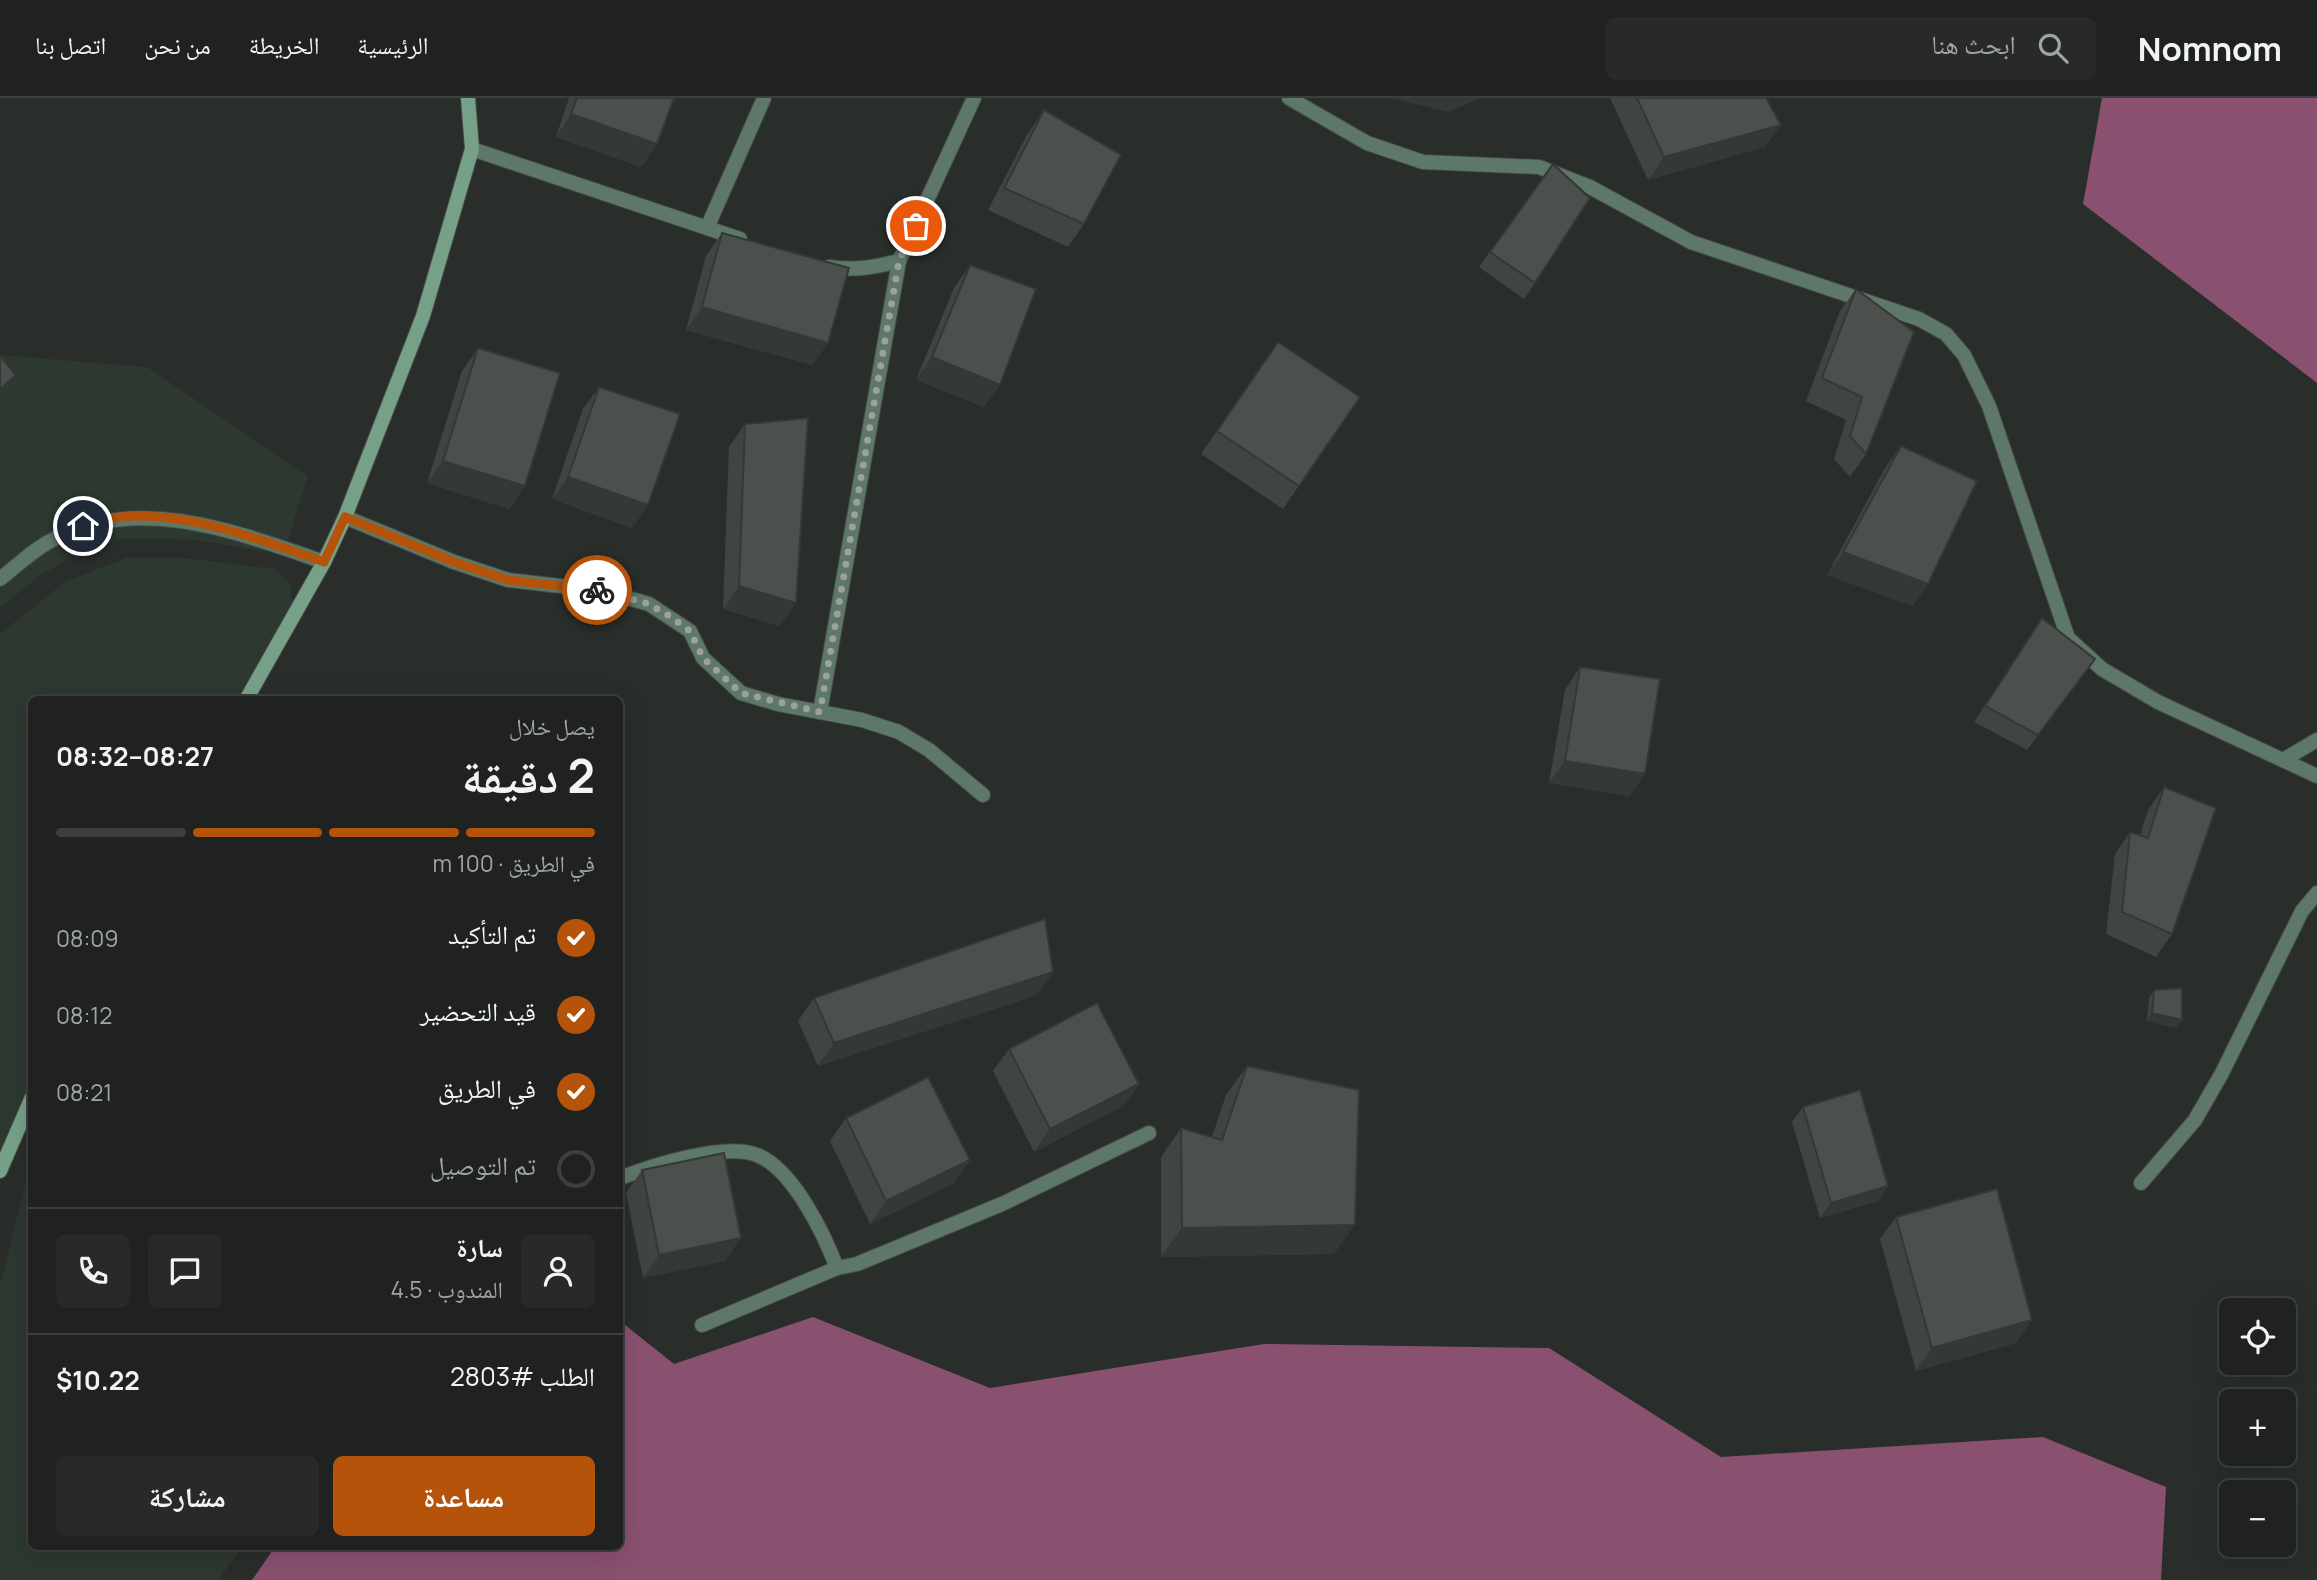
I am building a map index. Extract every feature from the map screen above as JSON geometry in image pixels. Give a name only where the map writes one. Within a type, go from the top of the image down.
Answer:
[{"type":"street","points":[[248,696],[324,562],[345,517],[423,316],[472,149],[468,98]]},
{"type":"street","points":[[707,228],[764,98]]},
{"type":"street","points":[[820,712],[899,261],[974,98]]},
{"type":"street","points":[[1289,98],[1367,143],[1423,162],[1539,167],[1590,187],[1691,242],[1919,319],[1947,334],[1964,355],[1989,406],[2068,638],[2102,669],[2158,702],[2317,776]]},
{"type":"street","points":[[472,149],[760,246]]},
{"type":"street","points":[[812,264],[846,270],[873,268],[899,261]]},
{"type":"street","points":[[0,579],[55,538],[119,517],[160,518],[240,534],[324,562]]},
{"type":"street","points":[[345,517],[454,562],[508,580],[603,591],[649,604],[690,631],[703,658],[741,693],[899,732],[929,750],[983,795]]},
{"type":"street","points":[[2283,760],[2317,740]]},
{"type":"street","points":[[2141,1184],[2195,1119],[2222,1073],[2302,911],[2317,893]]},
{"type":"street","points":[[0,1171],[28,1106]]},
{"type":"street","points":[[702,1325],[1002,1204],[1149,1133]]},
{"type":"street","points":[[623,1177],[661,1162],[735,1152],[757,1155],[777,1168],[793,1186],[815,1220],[838,1268]]},
{"type":"shaded area","points":[[2102,98],[2317,98],[2317,383],[2083,204]]},
{"type":"shaded area","points":[[0,355],[147,367],[308,476],[283,555],[197,540],[124,538],[79,553],[39,576],[0,608]]},
{"type":"shaded area","points":[[126,558],[184,558],[275,569],[291,585],[292,605],[240,696],[28,696],[28,1090],[0,1152],[0,634],[65,582]]},
{"type":"shaded area","points":[[28,1172],[28,1550],[240,1550],[218,1580],[0,1580],[0,1286]]},
{"type":"shaded area","points":[[813,1317],[990,1388],[1264,1344],[1549,1348],[1721,1457],[2043,1437],[2166,1487],[2161,1580],[252,1580],[273,1550],[623,1550],[623,1323],[674,1364]]},
{"type":"building","points":[[577,98],[674,98],[657,144],[571,114]]},
{"type":"building","points":[[1637,98],[1766,98],[1781,125],[1664,157]]},
{"type":"building","points":[[1044,110],[1121,155],[1084,224],[1004,188]]},
{"type":"building","points":[[1553,164],[1590,198],[1535,283],[1490,252]]},
{"type":"building","points":[[722,233],[849,268],[828,343],[702,307]]},
{"type":"building","points":[[970,265],[1036,289],[1000,385],[932,357]]},
{"type":"building","points":[[1856,289],[1914,332],[1866,454],[1850,436],[1862,397],[1822,378]]},
{"type":"building","points":[[1278,342],[1360,397],[1299,486],[1217,431]]},
{"type":"building","points":[[478,348],[560,373],[525,486],[443,461]]},
{"type":"building","points":[[0,356],[16,375],[0,389]]},
{"type":"building","points":[[599,387],[680,414],[648,505],[568,477]]},
{"type":"building","points":[[808,418],[796,603],[739,586],[745,424]]},
{"type":"building","points":[[1901,446],[1977,481],[1928,584],[1843,552]]},
{"type":"building","points":[[2042,618],[2095,659],[2038,735],[1985,706]]},
{"type":"building","points":[[1580,667],[1660,679],[1645,774],[1565,761]]},
{"type":"building","points":[[2164,787],[2216,808],[2172,934],[2122,912],[2130,832],[2148,838]]},
{"type":"building","points":[[1045,919],[1053,972],[834,1043],[814,998]]},
{"type":"building","points":[[2182,988],[2182,1020],[2152,1013],[2154,990]]},
{"type":"building","points":[[1097,1003],[1139,1084],[1050,1129],[1009,1049]]},
{"type":"building","points":[[1247,1066],[1359,1090],[1355,1225],[1182,1228],[1181,1128],[1222,1140]]},
{"type":"building","points":[[928,1077],[970,1160],[886,1201],[846,1118]]},
{"type":"building","points":[[1860,1090],[1888,1186],[1831,1203],[1803,1107]]},
{"type":"building","points":[[724,1153],[741,1238],[659,1255],[642,1170]]},
{"type":"building","points":[[1997,1189],[2032,1320],[1932,1348],[1896,1217]]},
{"type":"way so far","points":[[597,590],[649,604],[671,617],[690,631],[703,658],[741,693],[820,712],[899,261],[916,226]]},
{"type":"route","points":[[83,526],[119,517],[160,518],[240,534],[324,562],[345,517],[454,562],[508,580],[597,590]]}]
